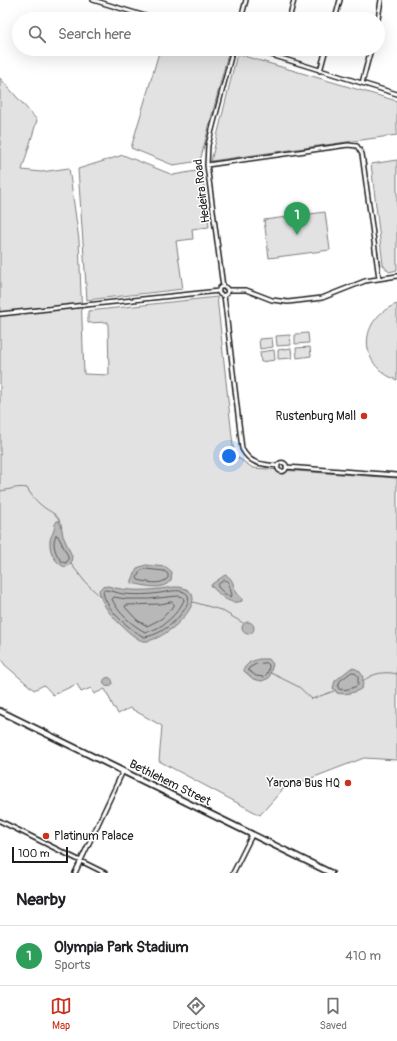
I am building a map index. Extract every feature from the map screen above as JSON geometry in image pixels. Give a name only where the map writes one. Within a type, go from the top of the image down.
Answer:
[{"type":"main road","name":"Bethlehem Street","points":[[0,711],[331,873]]},
{"type":"street","points":[[93,0],[132,12]]},
{"type":"street","points":[[243,12],[246,0]]},
{"type":"street","points":[[291,12],[294,0]]},
{"type":"street","points":[[337,12],[340,0]]},
{"type":"street","points":[[379,12],[381,0]]},
{"type":"street","name":"Hedeira Road","points":[[223,287],[206,152],[231,56]]},
{"type":"street","points":[[275,56],[397,94]]},
{"type":"street","points":[[320,71],[324,56]]},
{"type":"street","points":[[362,83],[369,56]]},
{"type":"street","points":[[207,165],[348,145],[357,146],[362,154],[379,278]]},
{"type":"street","points":[[0,314],[219,291],[220,288],[223,287],[228,290],[246,290],[272,300],[288,302],[322,298],[358,283],[379,278],[397,276]]},
{"type":"street","points":[[224,295],[228,290]]},
{"type":"street","points":[[219,291],[222,295],[224,295],[242,449],[248,458],[257,463],[278,466],[282,462],[286,464],[286,467]]},
{"type":"street","points":[[278,466],[279,470],[281,471],[286,467],[397,475]]},
{"type":"street","points":[[75,873],[123,771]]},
{"type":"street","points":[[0,821],[105,873]]},
{"type":"street","points":[[233,873],[252,835]]},
{"type":"shaded area","points":[[158,56],[227,56],[200,161],[173,165],[131,148]]},
{"type":"shaded area","points":[[237,56],[244,56],[397,101],[397,135],[211,161]]},
{"type":"shaded area","points":[[0,78],[37,120],[22,170],[41,172],[69,168],[79,240],[84,374],[109,375],[108,322],[88,323],[88,311],[217,297],[234,455],[253,468],[397,478],[397,760],[364,758],[283,789],[260,815],[159,761],[162,726],[130,708],[118,714],[105,689],[94,694],[91,688],[81,692],[77,684],[53,695],[44,685],[34,690],[5,665],[0,658]]},
{"type":"shaded area","points":[[123,155],[173,175],[202,170],[209,227],[192,229],[193,239],[176,241],[183,289],[87,300],[78,169]]},
{"type":"shaded area","points":[[397,160],[397,270],[389,272],[383,265],[371,164]]},
{"type":"shaded area","points":[[325,212],[330,250],[269,258],[264,220]]},
{"type":"shaded area","points":[[397,304],[397,380],[384,373],[375,364],[369,353],[367,342],[369,331],[375,320],[384,311]]},
{"type":"shaded area","points":[[308,333],[309,343],[295,344],[295,334]]},
{"type":"shaded area","points":[[290,335],[291,345],[277,346],[276,336]]},
{"type":"shaded area","points":[[272,338],[273,347],[260,349],[259,339]]},
{"type":"shaded area","points":[[310,347],[311,356],[297,358],[296,348]]},
{"type":"shaded area","points":[[291,348],[292,358],[278,359],[278,350]]},
{"type":"shaded area","points":[[274,350],[275,360],[261,362],[260,352]]},
{"type":"water","points":[[57,521],[61,524],[63,536],[72,556],[71,564],[65,567],[58,563],[53,557],[50,545],[50,540]]},
{"type":"water","points":[[146,565],[166,567],[172,572],[171,580],[167,584],[158,587],[131,583],[137,568]]},
{"type":"water","points":[[225,575],[231,579],[236,592],[242,598],[242,601],[228,601],[211,586]]},
{"type":"water","points":[[108,586],[127,590],[153,590],[180,587],[186,589],[192,595],[192,602],[188,611],[172,629],[161,636],[143,641],[129,632],[107,609],[99,590],[102,587]]},
{"type":"water","points":[[250,622],[253,623],[253,633],[246,634],[243,633],[242,626],[243,623]]},
{"type":"water","points":[[259,659],[269,659],[273,664],[269,678],[262,681],[253,679],[244,671],[244,668],[250,662]]},
{"type":"water","points":[[351,668],[355,668],[362,675],[362,688],[350,693],[337,693],[333,688],[335,681]]},
{"type":"water","points":[[108,677],[113,682],[108,687],[103,682]]},
{"type":"waterway","points":[[0,491],[27,488],[44,508],[57,517],[61,524]]},
{"type":"waterway","points":[[71,564],[86,583],[100,596]]},
{"type":"waterway","points":[[193,602],[221,610],[243,623]]},
{"type":"waterway","points":[[271,673],[299,687],[312,699],[334,691]]},
{"type":"waterway","points":[[363,681],[379,673],[397,674]]},
{"type":"place","name":"Olympia Park Stadium","points":[[297,235]]},
{"type":"place","name":"Rustenburg Mall","points":[[364,416]]},
{"type":"place","name":"Yarona Bus HQ","points":[[348,783]]},
{"type":"place","name":"Platinum Palace","points":[[46,836]]}]
